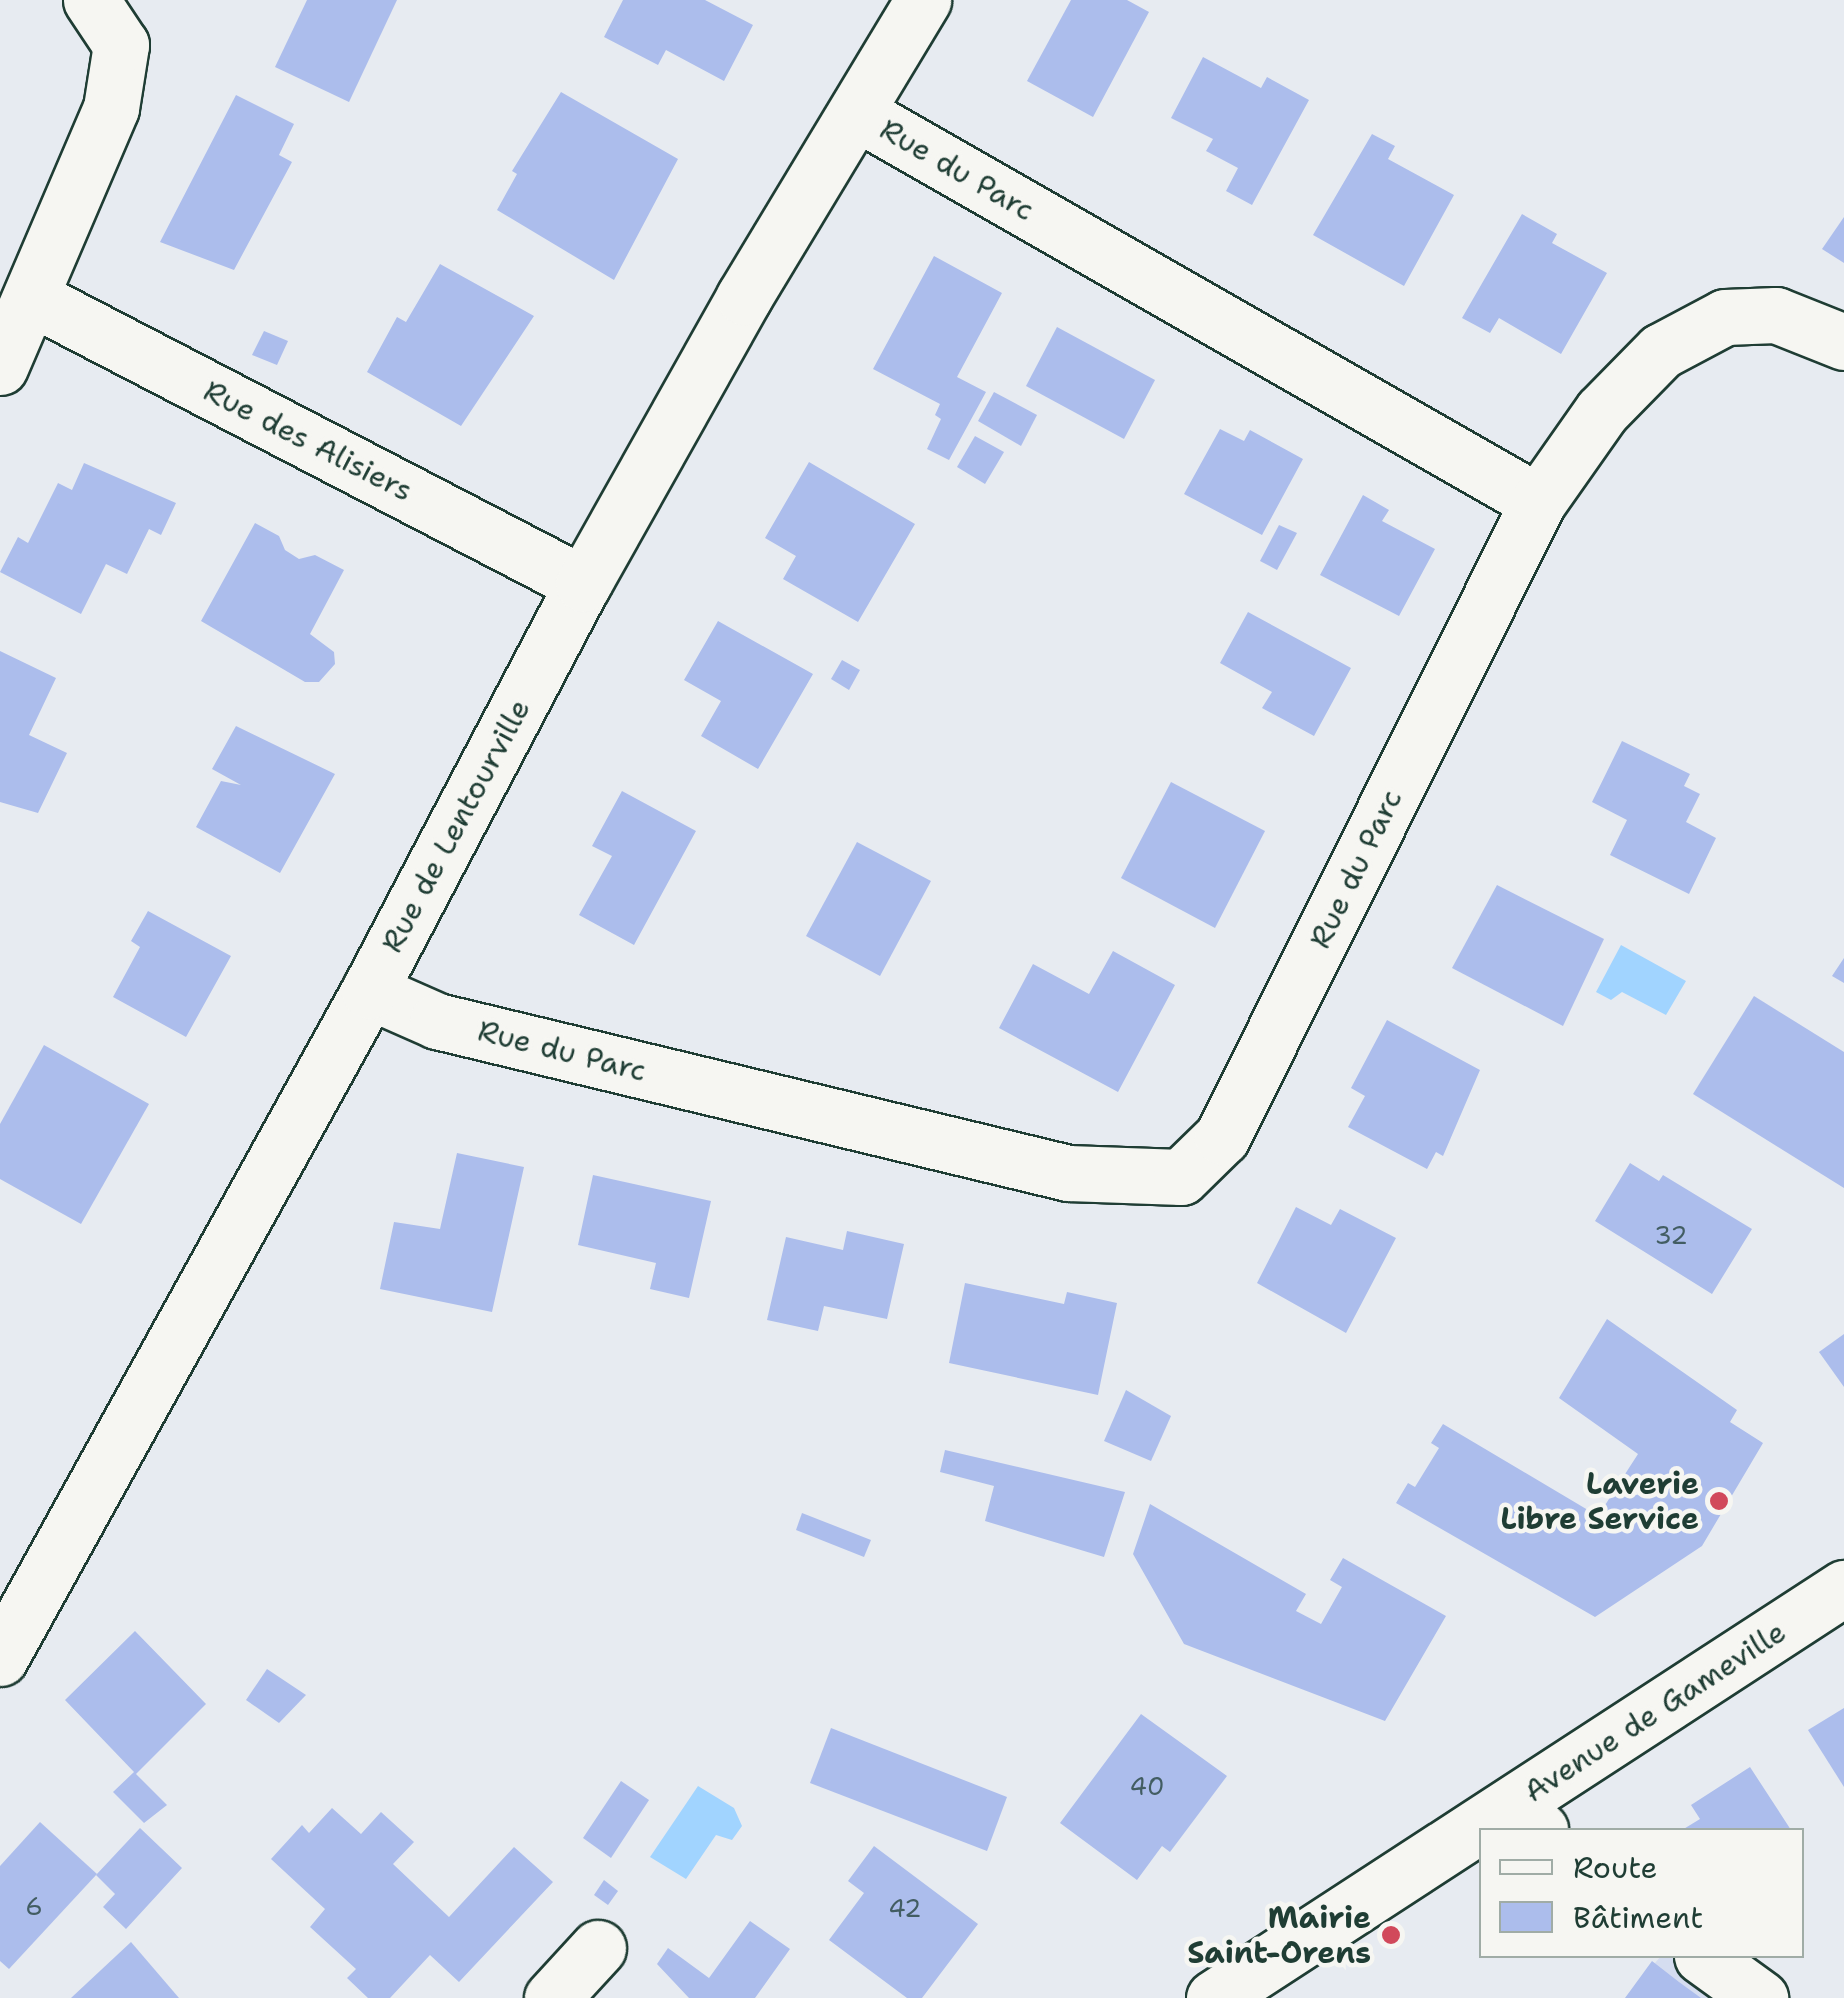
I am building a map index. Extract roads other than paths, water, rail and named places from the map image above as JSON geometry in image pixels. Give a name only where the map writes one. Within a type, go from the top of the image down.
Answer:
[{"type":"street","points":[[0,367],[111,108],[122,45],[91,0]]},
{"type":"street","name":"Rue de Lentourville","points":[[0,1658],[370,990],[583,584],[744,297],[859,114],[922,0]]},
{"type":"street","name":"Rue du Parc","points":[[370,990],[437,1021],[1068,1173],[1181,1177],[1222,1138],[1538,502],[859,114]]},
{"type":"street","name":"Rue des Alisiers","points":[[32,298],[583,584]]},
{"type":"street","points":[[1538,502],[1602,411],[1661,351],[1725,317],[1776,315],[1844,342]]},
{"type":"street","name":"Avenue de Gameville","points":[[1525,1819],[1844,1588]]},
{"type":"street","name":"Avenue de Gameville","points":[[1214,1998],[1479,1845]]},
{"type":"street","points":[[552,1998],[598,1948]]},
{"type":"street","points":[[1705,1958],[1760,1998]]},
{"type":"water","points":[[1621,945],[1686,981],[1666,1015],[1622,992],[1611,1000],[1596,992]]},
{"type":"water","points":[[698,1786],[734,1808],[742,1826],[732,1840],[716,1835],[686,1879],[650,1857]]},
{"type":"place","name":"Laverie Libre Service","points":[[1719,1501]]},
{"type":"place","name":"Mairie Saint-Orens","points":[[1391,1935]]}]
